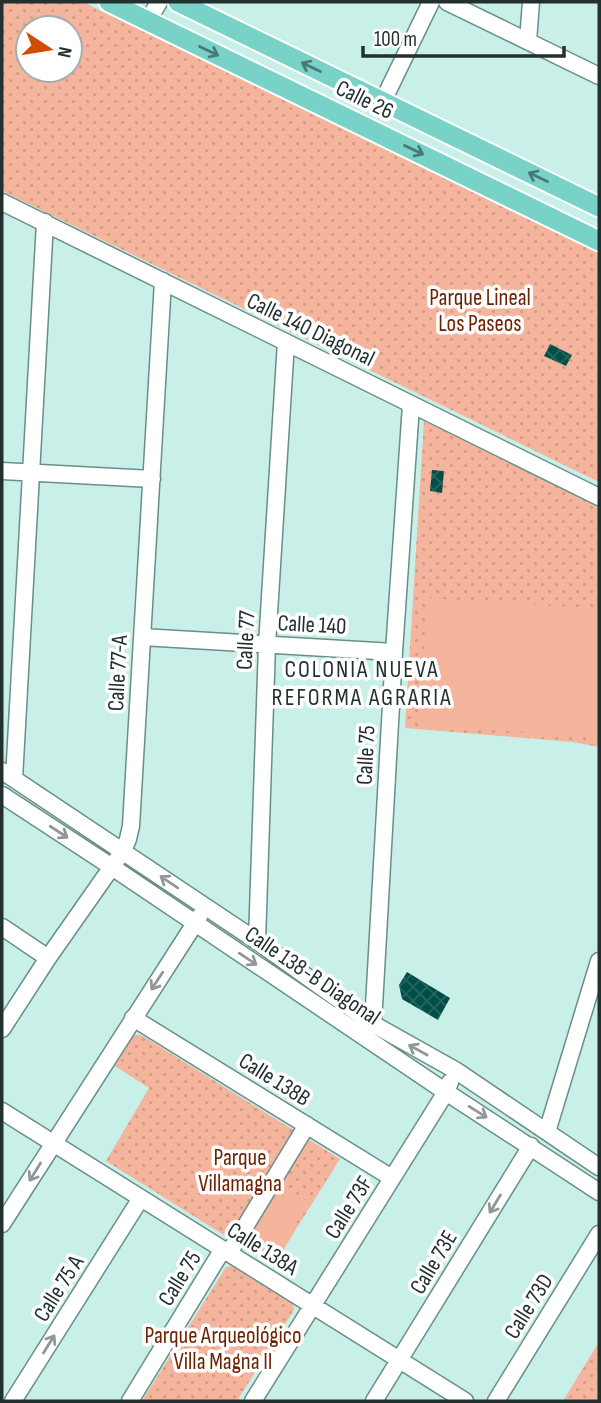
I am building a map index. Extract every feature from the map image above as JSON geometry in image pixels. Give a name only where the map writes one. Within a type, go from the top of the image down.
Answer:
[{"type":"main road","name":"Calle 26","points":[[178,2],[599,207]]},
{"type":"main road","name":"Calle 26","points":[[120,4],[599,241]]},
{"type":"street","points":[[148,20],[159,2]]},
{"type":"street","points":[[383,102],[431,2]]},
{"type":"street","points":[[447,2],[599,76]]},
{"type":"street","points":[[528,41],[531,2]]},
{"type":"street","name":"Calle 140 Diagonal","points":[[2,202],[599,497]]},
{"type":"street","points":[[8,775],[31,473],[45,222]]},
{"type":"street","name":"Calle 77-A","points":[[2,1029],[123,851],[131,826],[163,281]]},
{"type":"street","name":"Calle 77","points":[[257,940],[267,645],[286,342]]},
{"type":"street","name":"Calle 75","points":[[373,1024],[411,405]]},
{"type":"street","points":[[2,471],[152,480]]},
{"type":"street","name":"Calle 140","points":[[142,637],[394,652]]},
{"type":"street","name":"Calle 138-B Diagonal","points":[[8,775],[257,940],[373,1024],[455,1070],[599,1167]]},
{"type":"street","name":"Calle 138-B Diagonal","points":[[2,795],[599,1192]]},
{"type":"street","points":[[2,1224],[206,907]]},
{"type":"street","points":[[2,927],[48,958]]},
{"type":"street","points":[[547,1132],[599,961]]},
{"type":"street","name":"Calle 138B","points":[[133,1018],[392,1178]]},
{"type":"street","name":"Calle 73F","points":[[253,1401],[446,1092],[455,1070]]},
{"type":"street","name":"Calle 138A","points":[[2,1111],[465,1401]]},
{"type":"street","name":"Calle 75","points":[[130,1401],[307,1125]]},
{"type":"street","name":"Calle 73E","points":[[374,1401],[531,1146]]},
{"type":"street","name":"Calle 75 A","points":[[13,1401],[141,1198]]},
{"type":"street","name":"Calle 73D","points":[[496,1401],[599,1234]]},
{"type":"green space","name":"Parque Lineal Los Paseos","points":[[2,2],[83,2],[599,253],[599,482],[2,191]]},
{"type":"green space","points":[[424,421],[599,506],[599,747],[573,742],[405,728]]},
{"type":"green space","points":[[427,598],[599,609],[599,737],[419,725]]},
{"type":"green space","name":"Parque Villamagna","points":[[133,1035],[141,1035],[340,1159],[273,1266],[106,1161],[149,1088],[115,1066]]},
{"type":"green space","points":[[277,1182],[309,1202],[276,1255],[244,1236]]},
{"type":"green space","name":"Parque Arqueológico Villa Magna II","points":[[232,1266],[293,1304],[294,1310],[237,1401],[142,1401],[226,1267]]},
{"type":"green space","points":[[599,1342],[599,1401],[563,1401]]},
{"type":"building","points":[[550,344],[572,355],[566,366],[544,356]]},
{"type":"building","points":[[432,470],[444,471],[442,493],[430,491]]},
{"type":"building","points":[[407,972],[450,998],[438,1020],[402,999],[399,985]]},
{"type":"district","name":"COLONIA NUEVA REFORMA AGRARIA","points":[[362,683]]}]
